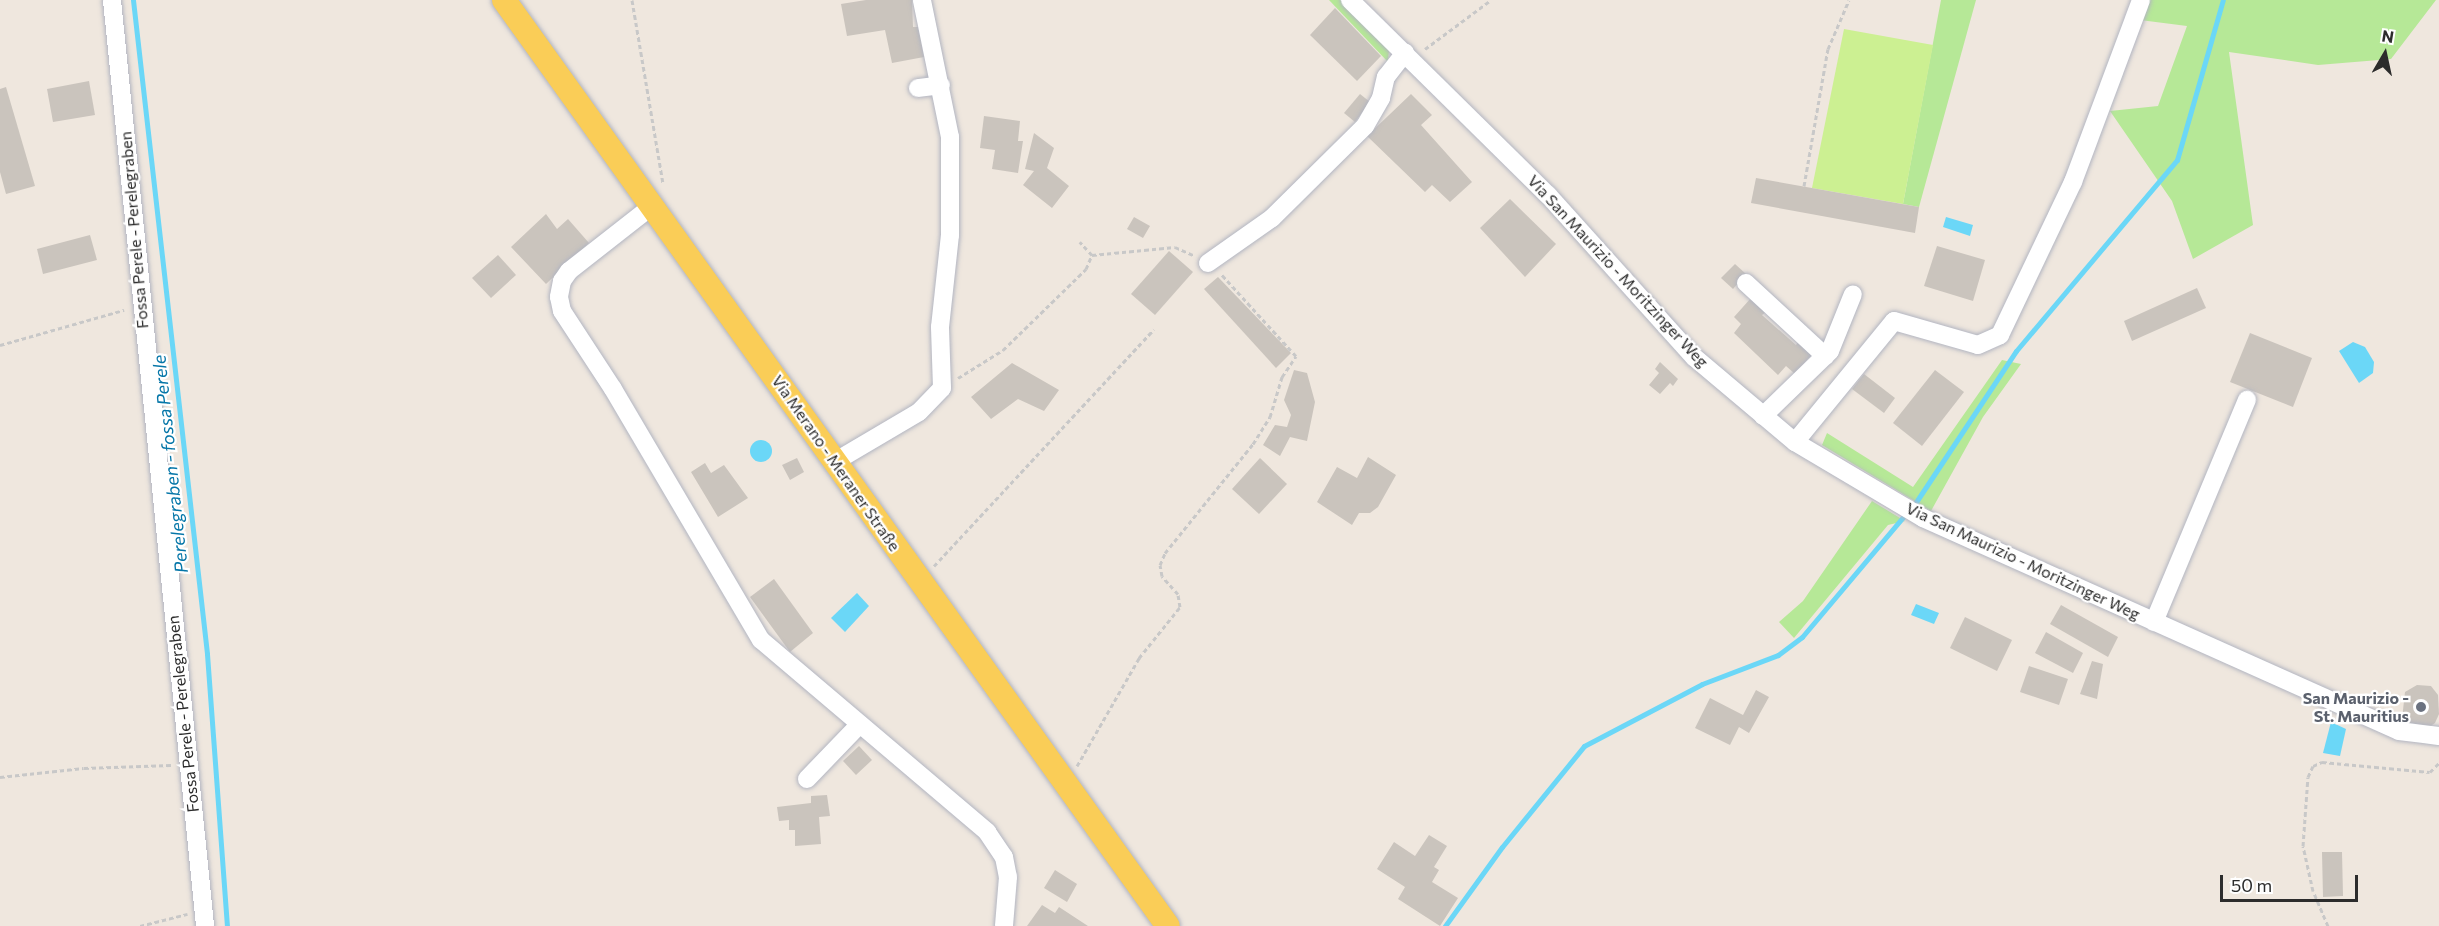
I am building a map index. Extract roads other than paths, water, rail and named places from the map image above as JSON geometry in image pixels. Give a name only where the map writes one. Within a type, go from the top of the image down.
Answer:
[{"type":"main road","name":"Via Merano - Meraner Straße","points":[[504,0],[652,206],[841,457],[919,580],[1168,926]]},
{"type":"street","name":"Fossa Perele - Perelegraben","points":[[112,0],[140,305],[204,918]]},
{"type":"street","points":[[841,457],[919,412],[942,388],[940,327],[950,235],[950,137],[922,0]]},
{"type":"street","name":"Via San Maurizio - Moritzinger Weg","points":[[1350,0],[1548,195],[1694,357],[1795,442],[1923,518],[2399,731],[2439,736]]},
{"type":"street","points":[[1795,442],[1894,321],[1978,345],[2000,334],[2073,183],[2141,0]]},
{"type":"street","points":[[1208,263],[1272,218],[1365,126],[1381,98],[1386,77],[1408,56]]},
{"type":"street","points":[[918,88],[941,85]]},
{"type":"street","points":[[652,206],[570,271],[559,297],[562,311],[613,389],[761,640],[987,832],[1004,857],[1008,878],[1004,926]]},
{"type":"street","points":[[1746,283],[1825,356]]},
{"type":"street","points":[[1763,416],[1825,356],[1853,294]]},
{"type":"street","points":[[2154,622],[2247,400]]},
{"type":"street","points":[[807,779],[860,724]]},
{"type":"water","points":[[1946,217],[1973,225],[1970,236],[1943,227]]},
{"type":"water","points":[[2353,342],[2365,347],[2374,362],[2373,373],[2359,383],[2339,351]]},
{"type":"water","points":[[761,440],[771,447],[772,451],[765,461],[761,462],[751,455],[750,451],[757,441]]},
{"type":"water","points":[[857,593],[869,606],[845,632],[831,618]]},
{"type":"water","points":[[1916,604],[1939,613],[1934,624],[1911,615]]},
{"type":"water","points":[[2331,722],[2346,729],[2340,756],[2323,753]]},
{"type":"waterway","name":"Perelegraben - fossa Perele","points":[[133,0],[207,654],[227,926]]},
{"type":"waterway","points":[[1916,502],[2016,351],[2177,160],[2223,0]]},
{"type":"waterway","points":[[1445,926],[1502,847],[1584,746],[1702,684],[1778,655],[1802,637],[1903,517]]},
{"type":"place","name":"San Maurizio - St. Mauritius","points":[[2421,707]]}]
